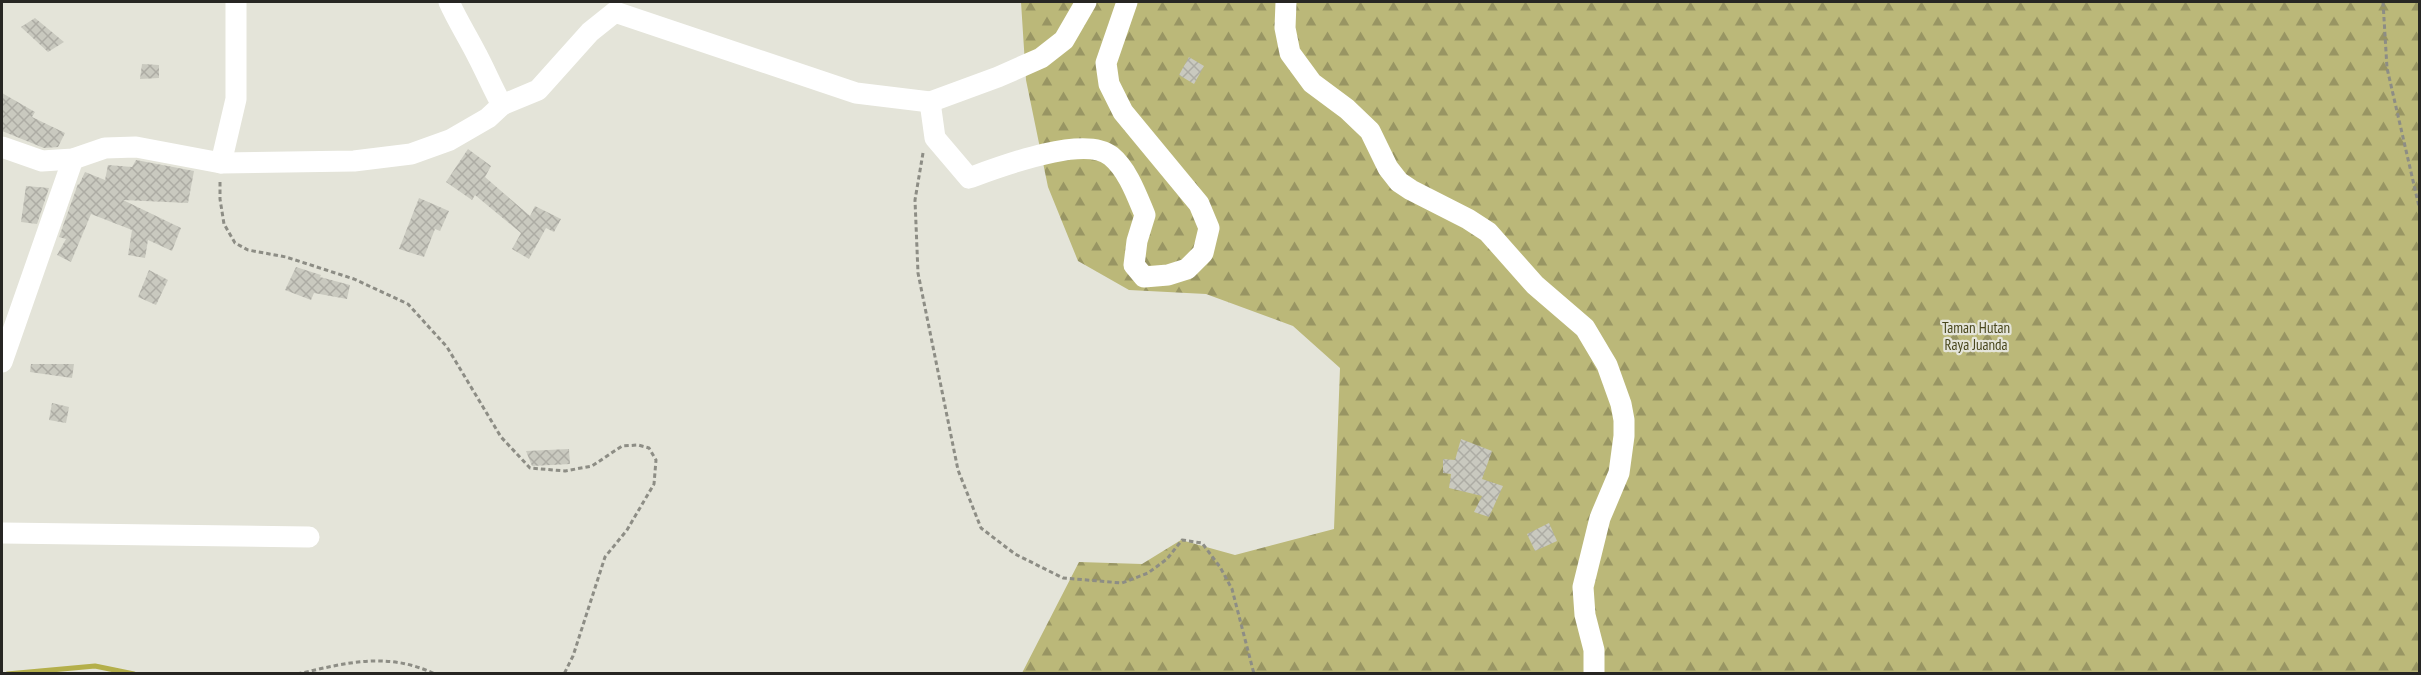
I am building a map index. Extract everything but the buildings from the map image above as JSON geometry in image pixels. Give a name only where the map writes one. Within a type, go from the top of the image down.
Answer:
[{"type":"street","points":[[221,163],[236,99],[236,2]]},
{"type":"street","points":[[449,2],[502,105]]},
{"type":"street","points":[[2,147],[42,161],[73,159],[105,148],[136,147],[221,163],[354,161],[411,154],[450,140],[488,118],[502,105],[538,90],[590,32],[603,19],[615,12],[856,93],[930,102],[998,77],[1041,58],[1064,40],[1086,2]]},
{"type":"street","points":[[930,102],[935,138],[969,178],[1073,148],[1100,150],[1111,156],[1129,180],[1146,215],[1137,242],[1134,264],[1144,277],[1187,269],[1203,253],[1209,228],[1199,204],[1123,112],[1108,84],[1106,63],[1127,2]]},
{"type":"street","points":[[1286,2],[1285,28],[1290,53],[1312,83],[1347,109],[1370,131],[1388,168],[1399,182],[1488,232],[1529,278],[1585,328],[1607,365],[1621,404],[1624,436],[1619,473],[1600,518],[1584,587],[1585,615],[1594,651],[1594,674]]},
{"type":"street","points":[[2,362],[73,159]]},
{"type":"street","points":[[2,533],[309,537]]},
{"type":"path","points":[[2383,2],[2387,68],[2420,212]]},
{"type":"path","points":[[923,149],[915,200],[918,273],[958,470],[981,528],[1015,554],[1063,578],[1122,583],[1148,573],[1167,559],[1182,540],[1202,543],[1220,567],[1232,589],[1254,674]]},
{"type":"path","points":[[221,163],[220,199],[224,224],[235,243],[248,250],[286,257],[354,279],[408,304],[447,347],[501,436],[530,468],[565,471],[592,466],[622,446],[644,445],[653,452],[656,460],[654,484],[638,516],[604,557],[573,656],[564,674]]},
{"type":"path","points":[[297,674],[341,662],[385,660],[412,664],[435,674]]},
{"type":"green space","name":"Taman Hutan Raya Juanda","points":[[1021,2],[2419,2],[2419,673],[1022,673],[1079,562],[1142,564],[1181,540],[1235,555],[1334,529],[1340,368],[1293,326],[1206,294],[1129,290],[1078,261],[1048,187],[1026,80]]},
{"type":"waterway","points":[[7,674],[95,666],[134,674]]}]
